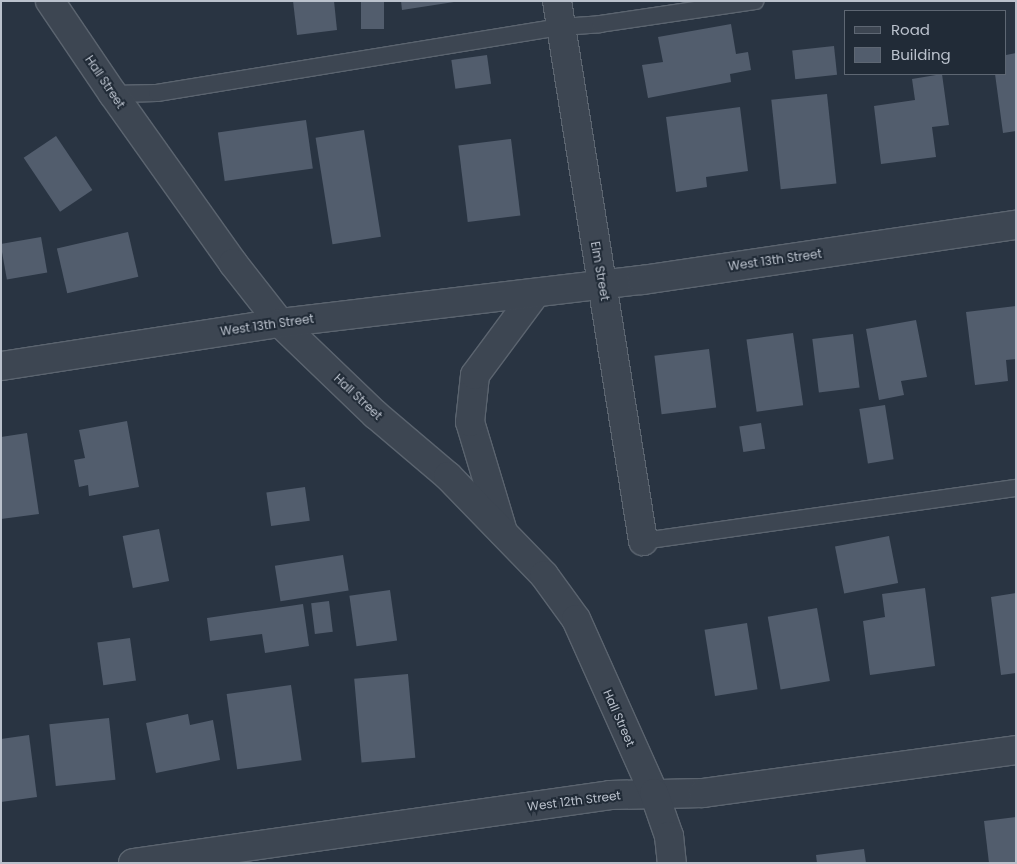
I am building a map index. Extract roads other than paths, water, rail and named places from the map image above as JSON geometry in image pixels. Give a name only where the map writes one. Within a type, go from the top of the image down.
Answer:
[{"type":"street","name":"Hall Street","points":[[50,1],[112,94],[234,263],[280,323],[376,415],[448,476],[544,575],[576,619],[654,793]]},
{"type":"street","name":"Elm Street","points":[[559,14],[643,541]]},
{"type":"street","name":"West 13th Street","points":[[1,366],[280,323],[603,285],[1016,225]]},
{"type":"street","points":[[503,532],[470,422],[475,375],[535,294]]},
{"type":"street","name":"West 12th Street","points":[[133,863],[610,796],[654,793],[703,794],[1016,750]]},
{"type":"street","points":[[654,793],[669,836],[672,863]]},
{"type":"lane","points":[[112,94],[157,93],[226,83],[559,14],[600,24],[755,1]]},
{"type":"lane","points":[[643,541],[1016,488]]}]
